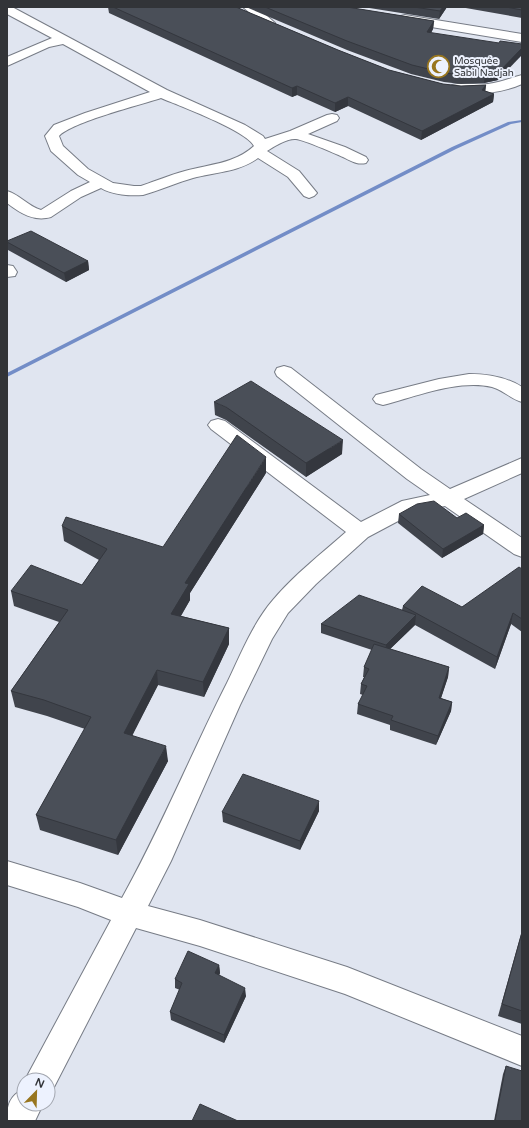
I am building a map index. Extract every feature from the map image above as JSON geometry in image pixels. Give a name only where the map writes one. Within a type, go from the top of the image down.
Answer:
[{"type":"street","points":[[243,8],[282,29]]},
{"type":"street","points":[[7,9],[162,93],[240,128],[258,139],[260,150],[296,175],[303,182],[309,193]]},
{"type":"street","points":[[389,16],[522,38]]},
{"type":"street","points":[[7,62],[54,41],[65,40]]},
{"type":"street","points":[[442,87],[477,90],[522,80]]},
{"type":"street","points":[[162,93],[90,116],[59,128],[52,136],[56,148],[83,172],[100,183],[116,189],[134,191],[143,190],[191,174],[235,164],[271,142],[295,134],[332,118]]},
{"type":"street","points":[[295,134],[340,150],[361,160]]},
{"type":"street","points":[[7,196],[35,214],[40,215],[45,214],[76,194],[100,183]]},
{"type":"street","points":[[284,372],[414,474],[522,549]]},
{"type":"street","points":[[383,399],[460,381],[480,380],[494,381],[522,396]]},
{"type":"street","points":[[218,425],[360,532]]},
{"type":"street","points":[[45,1072],[157,861],[228,705],[262,636],[280,607],[308,578],[360,532],[409,506],[448,498],[522,465]]},
{"type":"street","points":[[7,873],[80,895],[130,914],[200,934],[346,981],[522,1051]]},
{"type":"street","points":[[17,1121],[22,1112]]},
{"type":"building","points":[[113,7],[236,7],[389,70],[443,84],[461,86],[486,85],[482,90],[494,94],[422,131],[348,97],[335,103],[297,86],[292,88]]},
{"type":"building","points":[[265,7],[347,7],[434,21],[427,32],[499,43],[500,41],[522,44],[522,48],[499,72],[462,75],[445,73],[412,65],[347,41]]},
{"type":"building","points":[[414,7],[443,7],[440,11]]},
{"type":"building","points":[[506,7],[522,7],[522,10]]},
{"type":"building","points":[[31,231],[88,261],[64,273],[7,242]]},
{"type":"building","points":[[251,381],[343,440],[306,463],[226,407],[214,402]]},
{"type":"building","points":[[237,435],[266,457],[185,583],[189,584],[171,614],[229,628],[203,682],[157,670],[124,733],[166,746],[116,840],[36,815],[91,717],[44,700],[11,691],[68,610],[11,591],[31,565],[82,585],[107,549],[62,526],[66,517],[163,547]]},
{"type":"building","points":[[434,501],[457,518],[466,513],[484,525],[443,549],[399,514],[417,504]]},
{"type":"building","points":[[519,567],[522,569],[522,619],[513,613],[497,657],[403,606],[422,586],[462,607]]},
{"type":"building","points":[[359,595],[416,615],[386,645],[321,624]]},
{"type":"building","points":[[374,644],[449,667],[439,698],[452,702],[438,736],[391,720],[393,716],[358,704],[367,686],[361,684],[369,669],[364,667]]},
{"type":"building","points":[[243,774],[319,801],[300,841],[222,812]]},
{"type":"building","points":[[522,932],[522,1011],[502,1004]]},
{"type":"building","points":[[188,951],[219,965],[215,973],[245,988],[224,1035],[170,1012],[182,983],[175,979]]},
{"type":"building","points":[[506,1066],[522,1071],[522,1121],[495,1121]]},
{"type":"building","points":[[200,1104],[238,1121],[192,1121]]},
{"type":"waterway","points":[[7,375],[454,148],[510,123],[522,121]]},
{"type":"place","name":"Mosquée Sabil Nadjah","points":[[439,67]]}]
